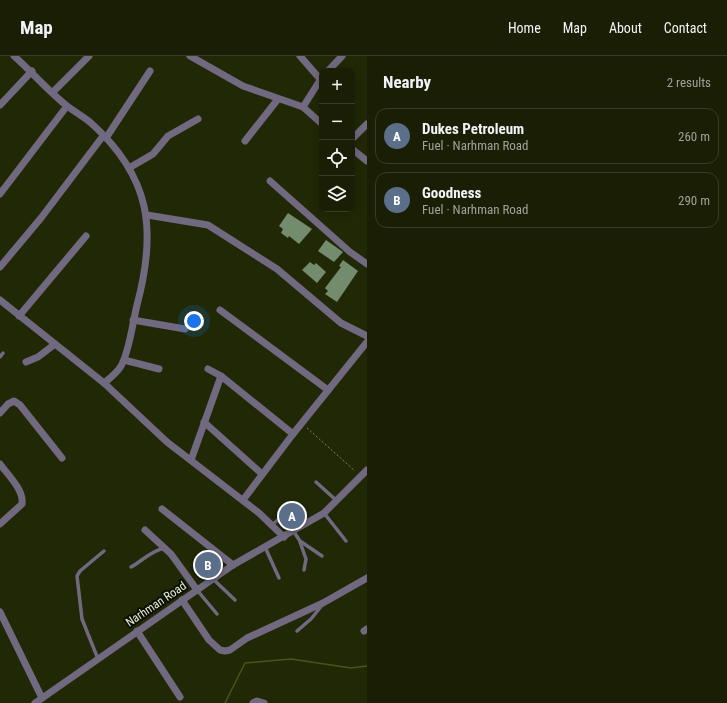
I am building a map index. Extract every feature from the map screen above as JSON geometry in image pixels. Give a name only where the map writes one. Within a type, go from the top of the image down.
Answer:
[{"type":"street","points":[[14,56],[32,71],[67,106],[79,114],[105,137],[129,168],[142,197],[147,215],[148,243],[142,288],[124,360],[118,371],[104,383]]},
{"type":"street","points":[[53,92],[90,56]]},
{"type":"street","points":[[190,56],[243,86],[303,107],[319,121]]},
{"type":"street","points":[[300,56],[319,76]]},
{"type":"street","points":[[331,68],[342,56]]},
{"type":"street","points":[[0,106],[32,71]]},
{"type":"street","points":[[0,267],[105,137],[150,71]]},
{"type":"street","points":[[303,107],[319,81]]},
{"type":"street","points":[[245,141],[278,99]]},
{"type":"street","points":[[0,193],[67,106]]},
{"type":"street","points":[[129,168],[153,154],[168,136],[198,119]]},
{"type":"street","points":[[355,136],[367,124]]},
{"type":"street","points":[[355,151],[367,161]]},
{"type":"street","points":[[270,181],[350,252],[367,264]]},
{"type":"street","points":[[147,215],[208,225],[277,269],[341,323],[367,336]]},
{"type":"street","points":[[19,316],[86,236]]},
{"type":"street","points":[[0,300],[104,383],[167,442],[243,500],[272,524],[284,537]]},
{"type":"street","points":[[220,310],[328,390]]},
{"type":"street","points":[[133,320],[185,329]]},
{"type":"street","points":[[243,500],[293,434],[367,342]]},
{"type":"street","points":[[26,362],[38,357],[55,344]]},
{"type":"street","points":[[124,360],[159,369]]},
{"type":"street","points":[[208,369],[220,376],[293,434]]},
{"type":"street","points":[[191,460],[220,376]]},
{"type":"street","points":[[0,413],[8,404],[14,401],[20,405],[62,458]]},
{"type":"street","points":[[204,422],[262,474]]},
{"type":"street","points":[[0,464],[20,493],[23,500],[22,504],[0,524]]},
{"type":"street","name":"Narhman Road","points":[[35,703],[233,565],[294,532],[324,513],[338,502],[365,475]]},
{"type":"street","points":[[162,509],[233,565]]},
{"type":"street","points":[[145,530],[166,548],[197,590]]},
{"type":"street","points":[[182,600],[209,640],[220,650],[225,651],[230,650],[247,638],[323,603],[367,578]]},
{"type":"street","points":[[0,612],[42,698]]},
{"type":"street","points":[[137,631],[180,698]]},
{"type":"street","points":[[254,703],[257,701],[264,703]]},
{"type":"lane","points":[[0,358],[3,353]]},
{"type":"lane","points":[[316,482],[338,502]]},
{"type":"lane","points":[[272,524],[290,509],[306,525]]},
{"type":"lane","points":[[324,513],[346,541]]},
{"type":"lane","points":[[294,532],[300,541],[306,559],[304,570]]},
{"type":"lane","points":[[300,541],[322,556]]},
{"type":"lane","points":[[265,547],[279,578]]},
{"type":"lane","points":[[131,567],[156,550],[166,548]]},
{"type":"lane","points":[[98,659],[82,619],[77,576],[80,571],[104,551]]},
{"type":"lane","points":[[213,579],[235,600]]},
{"type":"lane","points":[[197,590],[217,614]]},
{"type":"lane","points":[[297,631],[311,619],[323,603]]},
{"type":"path","points":[[303,423],[365,475]]},
{"type":"building","points":[[288,213],[312,229],[299,244],[289,236],[288,238],[281,233],[283,229],[279,226]]},
{"type":"building","points":[[326,240],[343,252],[334,262],[318,251]]},
{"type":"building","points":[[343,260],[358,271],[337,302],[325,294],[328,291],[325,288],[341,267],[339,266]]},
{"type":"building","points":[[310,262],[314,265],[316,263],[326,272],[317,283],[302,270]]},
{"type":"waterway","points":[[225,703],[245,663],[291,659],[351,668],[367,666]]},
{"type":"place","name":"Dukes Petroleum","points":[[292,516]]},
{"type":"place","name":"Goodness","points":[[208,565]]}]
